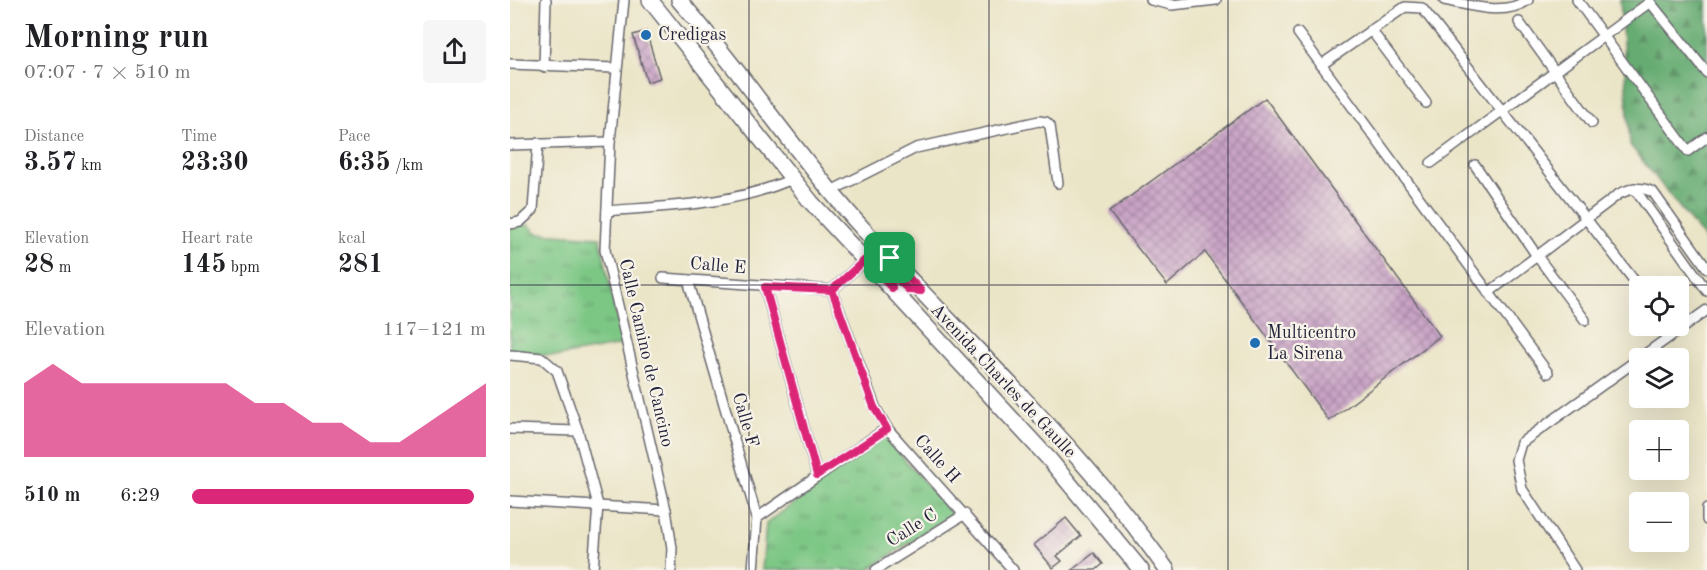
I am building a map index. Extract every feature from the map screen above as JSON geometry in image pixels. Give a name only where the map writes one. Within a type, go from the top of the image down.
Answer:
[{"type":"main road","name":"Avenida Charles de Gaulle","points":[[650,0],[812,202],[1049,459],[1140,570]]},
{"type":"main road","name":"Avenida Charles de Gaulle","points":[[687,3],[831,191],[890,258],[1051,428],[1140,532],[1167,570]]},
{"type":"main road","points":[[865,260],[885,271],[891,269],[890,258]]},
{"type":"main road","points":[[892,288],[891,279],[896,278],[909,290],[921,291]]},
{"type":"street","points":[[544,67],[546,0]]},
{"type":"street","name":"Calle Camino de Cancino","points":[[624,0],[615,68],[605,250],[666,510],[672,548],[671,570]]},
{"type":"street","points":[[1151,0],[1172,5],[1215,0]]},
{"type":"street","points":[[1444,0],[1497,10],[1523,4],[1528,0]]},
{"type":"street","points":[[1577,0],[1688,150],[1707,137]]},
{"type":"street","points":[[1431,163],[1649,1],[1707,73]]},
{"type":"street","points":[[1321,65],[1405,7],[1422,8],[1631,276]]},
{"type":"street","points":[[1519,22],[1592,123]]},
{"type":"street","points":[[1371,30],[1426,103]]},
{"type":"street","points":[[1298,33],[1548,373]]},
{"type":"street","points":[[510,66],[615,68]]},
{"type":"street","points":[[831,191],[916,148],[1039,121],[1046,122],[1050,126],[1058,183]]},
{"type":"street","points":[[510,145],[610,142]]},
{"type":"street","points":[[510,224],[527,218],[533,210],[538,144]]},
{"type":"street","points":[[1475,165],[1537,256],[1585,320]]},
{"type":"street","points":[[607,211],[735,198],[774,187],[794,178]]},
{"type":"street","points":[[1488,293],[1619,194],[1634,188],[1644,188],[1653,192],[1707,268]]},
{"type":"street","points":[[1634,188],[1707,291]]},
{"type":"street","points":[[832,290],[865,260]]},
{"type":"street","name":"Calle E","points":[[663,278],[832,290]]},
{"type":"street","name":"Calle F","points":[[688,280],[757,518],[753,570]]},
{"type":"street","points":[[765,287],[817,475]]},
{"type":"street","name":"Calle H","points":[[832,290],[874,407],[887,429],[1013,570]]},
{"type":"street","points":[[1575,570],[1522,489],[1516,460],[1521,442],[1707,310]]},
{"type":"street","points":[[510,355],[534,356],[549,361],[557,371],[578,431],[598,505],[593,570]]},
{"type":"street","points":[[510,429],[578,431]]},
{"type":"street","points":[[757,518],[887,429]]},
{"type":"street","points":[[510,501],[666,510]]},
{"type":"street","points":[[1707,509],[1707,520]]},
{"type":"street","name":"Calle C","points":[[876,570],[965,514]]},
{"type":"green space","points":[[1620,0],[1707,0],[1707,242],[1630,145]]},
{"type":"green space","points":[[510,225],[528,225],[538,233],[600,237],[622,345],[559,356],[510,353]]},
{"type":"green space","points":[[884,436],[953,515],[868,570],[762,570],[766,524]]},
{"type":"building","points":[[646,31],[660,78],[647,82],[633,35]]},
{"type":"building","points":[[1265,98],[1440,336],[1329,421],[1205,252],[1167,285],[1109,212]]},
{"type":"building","points":[[1066,518],[1081,536],[1057,556],[1062,561],[1053,568],[1034,545]]},
{"type":"building","points":[[1094,553],[1103,564],[1096,570],[1072,570]]},
{"type":"place","name":"Credigas","points":[[646,35]]},
{"type":"place","name":"Multicentro La Sirena","points":[[1255,343]]},
{"type":"route","points":[[890,258],[891,269],[888,271],[865,260],[832,290],[874,407],[887,429],[817,475],[765,287],[832,290],[865,260],[892,288],[891,279],[896,278],[909,290],[921,291],[890,258]]}]
